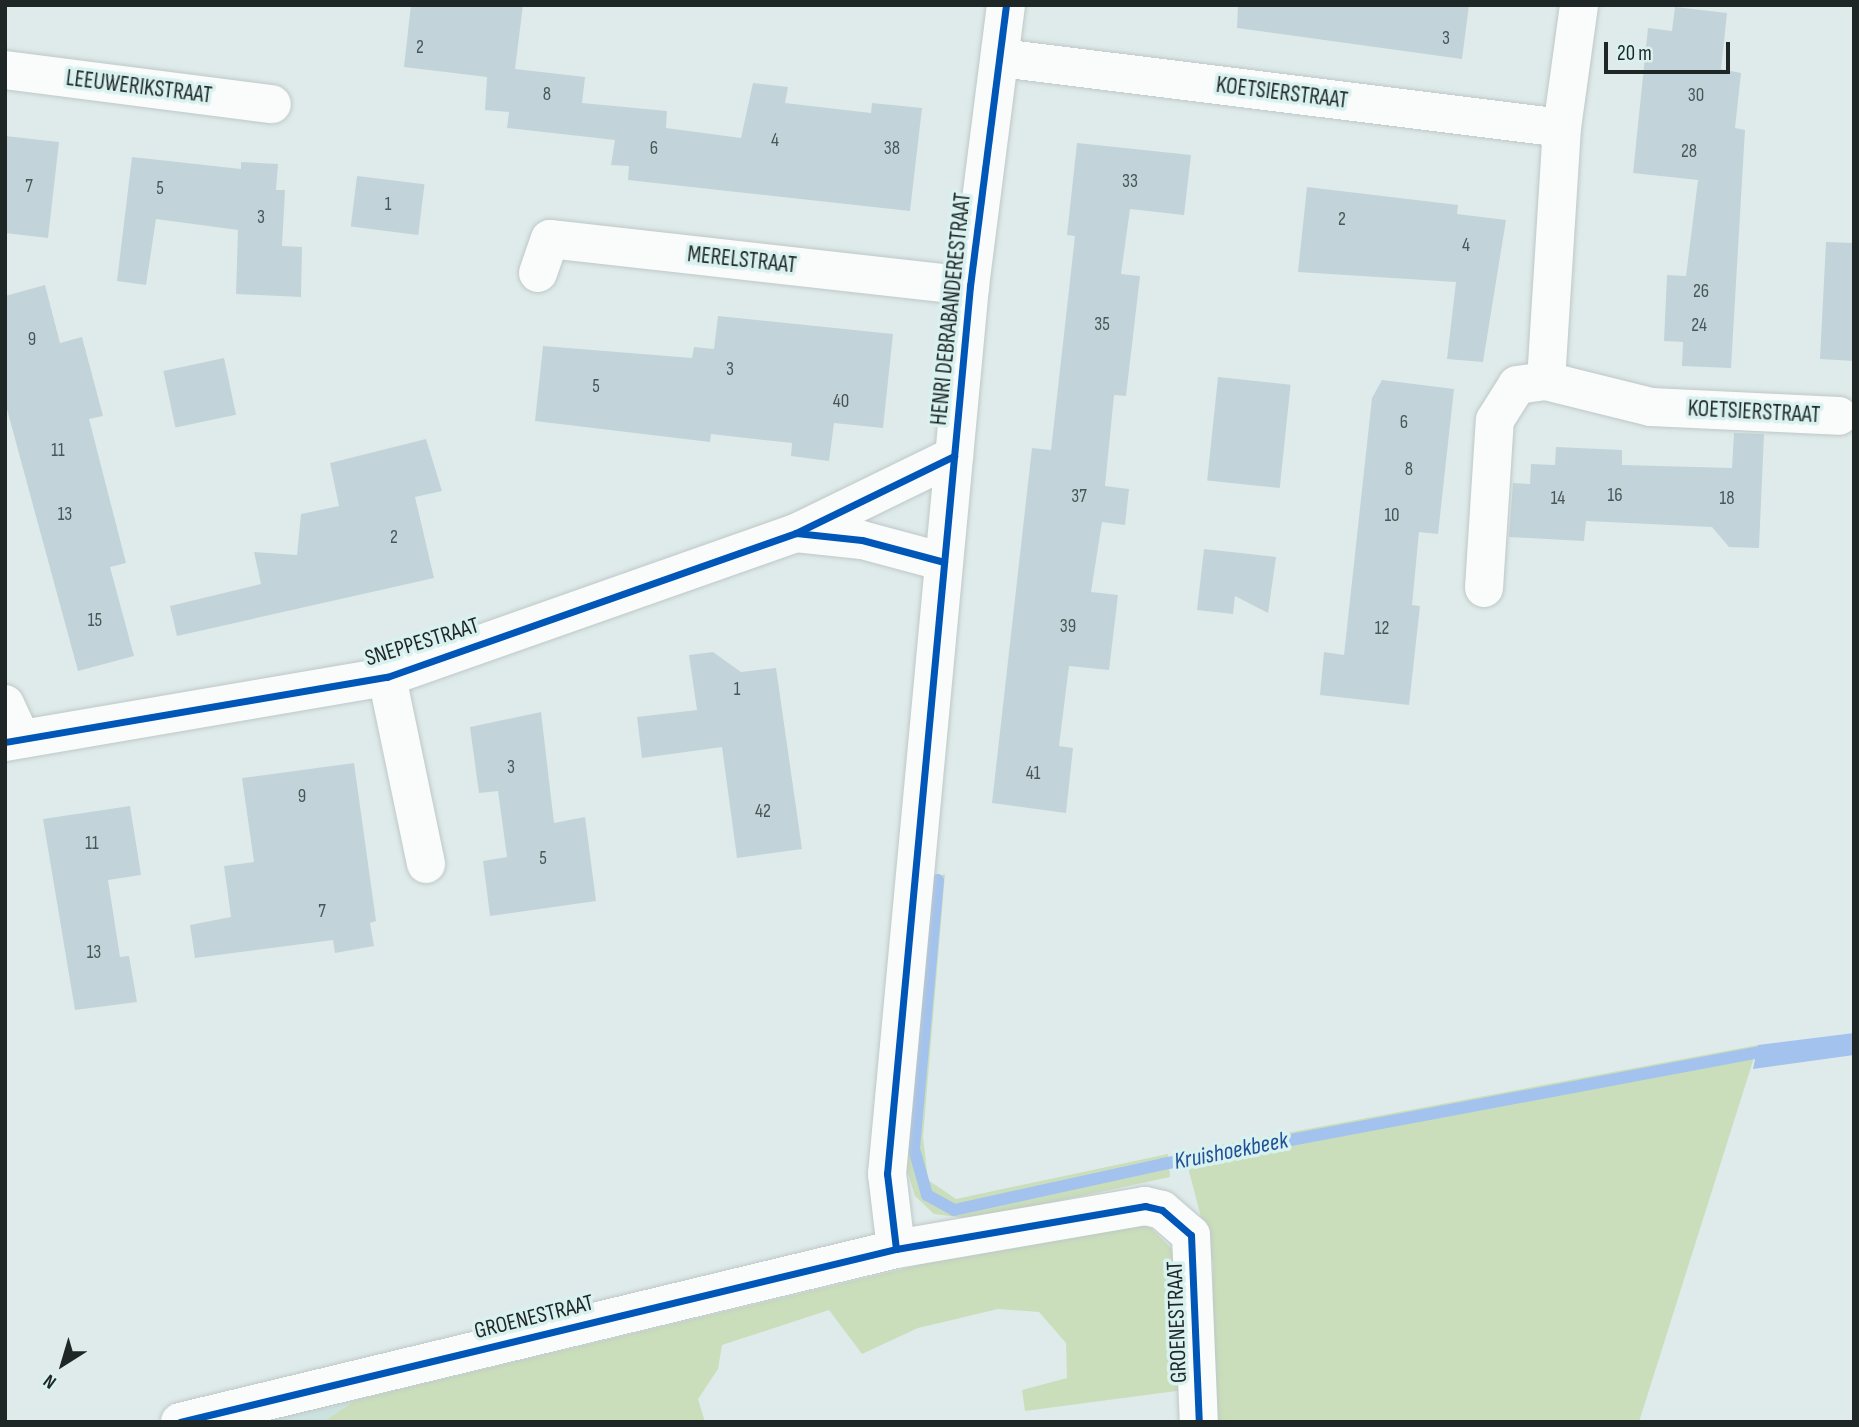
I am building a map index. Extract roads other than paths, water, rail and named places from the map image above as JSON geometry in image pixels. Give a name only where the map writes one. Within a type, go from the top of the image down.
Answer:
[{"type":"street","name":"HENRI DEBRABANDERESTRAAT","points":[[896,1249],[887,1174],[970,286],[1006,5]]},
{"type":"street","points":[[1546,381],[1562,128],[1579,5]]},
{"type":"street","name":"KOETSIERSTRAAT","points":[[1001,58],[1562,128]]},
{"type":"street","name":"LEEUWERIKSTRAAT","points":[[5,70],[272,104]]},
{"type":"street","name":"MERELSTRAAT","points":[[538,273],[550,239],[970,286]]},
{"type":"street","name":"KOETSIERSTRAAT","points":[[1484,588],[1495,420],[1517,385],[1546,381],[1651,407],[1839,416]]},
{"type":"street","name":"SNEPPESTRAAT","points":[[13,740],[387,677],[796,533],[954,456]]},
{"type":"street","name":"SNEPPESTRAAT","points":[[796,533],[862,540],[944,562]]},
{"type":"street","name":"SNEPPESTRAAT","points":[[387,677],[426,864]]},
{"type":"street","points":[[5,704],[13,740]]},
{"type":"street","name":"GROENESTRAAT","points":[[180,1422],[896,1249],[1115,1207],[1162,1210],[1191,1235],[1195,1253],[1199,1422]]},
{"type":"water","points":[[1854,1033],[1854,1055],[1753,1069],[1758,1045]]},
{"type":"waterway","name":"Kruishoekbeek","points":[[938,880],[914,1149],[927,1195],[954,1210],[1163,1164],[1771,1050]]}]
